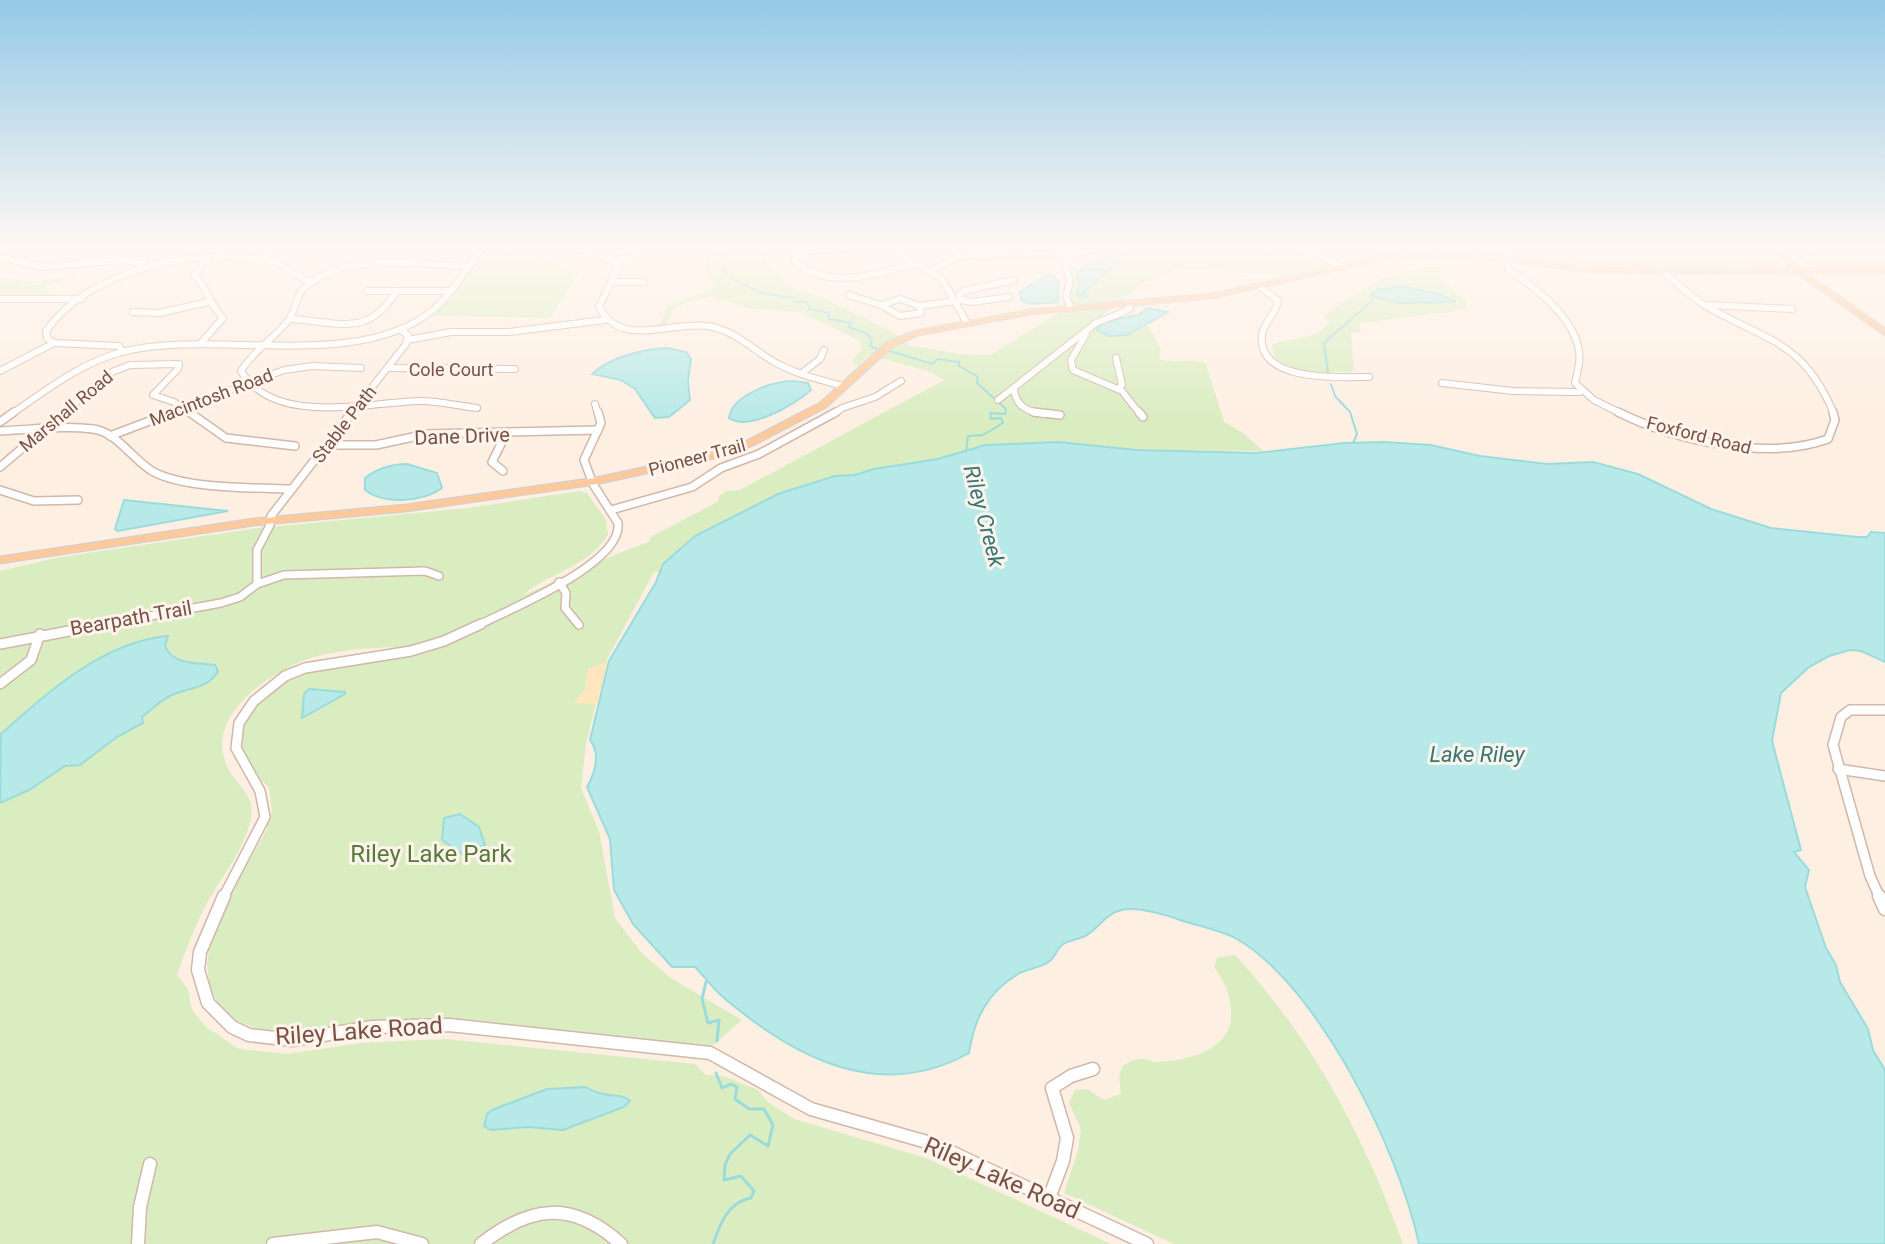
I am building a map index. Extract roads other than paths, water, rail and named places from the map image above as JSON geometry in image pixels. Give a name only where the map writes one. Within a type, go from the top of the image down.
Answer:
[{"type":"main road","name":"Pioneer Trail","points":[[0,560],[270,520],[421,506],[592,482],[737,448],[811,412],[897,341],[916,333],[1087,306]]},
{"type":"main road","points":[[1850,306],[1885,330]]},
{"type":"main road","points":[[1852,306],[1885,330]]},
{"type":"street","points":[[54,343],[46,335],[48,327],[73,306]]},
{"type":"street","points":[[133,312],[160,313],[190,306]]},
{"type":"street","points":[[201,343],[222,320],[221,313],[213,306]]},
{"type":"street","points":[[296,306],[290,319],[242,368],[242,375],[249,382],[288,405],[357,406],[415,400],[477,408]]},
{"type":"street","points":[[290,319],[314,319],[339,324],[361,322],[383,312],[387,306]]},
{"type":"street","points":[[0,422],[65,374],[123,352],[157,345],[342,342],[400,329],[429,313],[435,306]]},
{"type":"street","points":[[599,306],[605,320],[620,329],[636,332],[697,325],[717,328],[775,363],[843,386]]},
{"type":"street","points":[[882,306],[891,314],[905,317],[921,313],[920,306]]},
{"type":"street","points":[[954,306],[967,323]]},
{"type":"street","points":[[1129,306],[1126,312],[1102,319],[1086,334],[1071,360],[1073,370],[1085,379],[1118,389],[1128,396],[1143,417]]},
{"type":"street","points":[[1278,306],[1261,336],[1263,352],[1274,363],[1310,376],[1369,377]]},
{"type":"street","points":[[1442,383],[1513,391],[1580,392],[1575,383],[1580,354],[1575,336],[1555,306]]},
{"type":"street","name":"Foxford Road","points":[[1580,392],[1596,404],[1623,416],[1743,449],[1811,446],[1830,435],[1835,427],[1835,418],[1818,382],[1801,357],[1774,338],[1706,306]]},
{"type":"street","points":[[1727,306],[1792,309]]},
{"type":"street","points":[[400,329],[408,335],[408,340],[451,332],[509,332],[605,320]]},
{"type":"street","points":[[998,400],[1074,338],[1086,334]]},
{"type":"street","name":"Stable Path","points":[[270,520],[408,340]]},
{"type":"street","points":[[0,371],[54,343],[119,346],[123,352]]},
{"type":"street","points":[[802,373],[820,359],[824,350]]},
{"type":"street","points":[[1116,358],[1122,385],[1118,389]]},
{"type":"street","name":"Marshall Road","points":[[0,467],[112,372],[125,366],[179,364],[178,369],[153,395],[182,408],[226,438],[295,446]]},
{"type":"street","name":"Macintosh Road","points":[[110,436],[249,382],[305,366],[361,368]]},
{"type":"street","name":"Cole Court","points":[[388,368],[515,369]]},
{"type":"street","points":[[595,404],[602,419],[584,455],[592,482],[611,510],[681,492],[721,468],[759,454],[829,418],[842,408],[875,397],[901,381]]},
{"type":"street","points":[[1014,390],[1016,400],[1025,410],[1060,415]]},
{"type":"street","points":[[0,431],[93,429],[110,436],[150,470],[167,478],[243,488],[292,489]]},
{"type":"street","name":"Dane Drive","points":[[327,445],[376,445],[427,434],[598,430]]},
{"type":"street","points":[[503,471],[492,462],[506,434]]},
{"type":"street","points":[[0,490],[34,501],[78,500]]},
{"type":"street","name":"Riley Lake Road","points":[[611,510],[619,529],[610,549],[594,563],[559,582],[434,645],[403,652],[336,658],[304,667],[274,683],[251,704],[237,727],[236,748],[265,796],[265,817],[255,842],[214,914],[200,952],[198,970],[201,987],[218,1016],[249,1035],[292,1040],[417,1023],[485,1027],[710,1053],[811,1109],[934,1144],[1147,1244]]},
{"type":"street","points":[[257,584],[257,550],[270,520]]},
{"type":"street","name":"Bearpath Trail","points":[[0,644],[40,634],[221,603],[240,597],[257,584],[291,574],[425,571],[439,576]]},
{"type":"street","points":[[559,582],[566,593],[565,608],[579,625]]},
{"type":"street","points":[[0,684],[31,660],[40,634]]},
{"type":"street","points":[[1885,710],[1850,710],[1841,717],[1833,745],[1870,876],[1885,909]]},
{"type":"street","points":[[1838,769],[1885,776]]},
{"type":"street","points":[[1049,1198],[1066,1146],[1064,1124],[1052,1103],[1054,1084],[1061,1077],[1093,1069]]},
{"type":"street","points":[[138,1244],[140,1207],[150,1164]]},
{"type":"street","points":[[481,1244],[521,1218],[550,1212],[586,1216],[600,1223],[621,1244]]},
{"type":"street","points":[[273,1244],[377,1232],[422,1244]]},
{"type":"water","points":[[1148,308],[1168,312],[1127,335],[1109,336],[1097,330],[1104,322],[1138,315]]},
{"type":"water","points":[[667,348],[686,352],[691,359],[688,381],[690,400],[669,417],[655,418],[635,389],[621,380],[592,374],[627,355]]},
{"type":"water","points":[[793,381],[808,383],[811,390],[783,409],[760,419],[748,422],[729,418],[745,396],[765,387]]},
{"type":"water","name":"Lake Riley","points":[[1058,442],[1137,450],[1256,453],[1344,443],[1384,442],[1431,445],[1480,456],[1547,464],[1593,462],[1638,474],[1711,509],[1771,528],[1857,537],[1867,537],[1871,532],[1885,533],[1885,662],[1861,651],[1850,650],[1829,656],[1809,667],[1781,693],[1772,741],[1801,850],[1794,852],[1809,870],[1805,887],[1840,982],[1868,1029],[1873,1050],[1885,1070],[1885,1244],[1419,1244],[1394,1164],[1374,1119],[1325,1031],[1296,992],[1266,961],[1235,938],[1150,912],[1133,909],[1118,911],[1090,933],[1062,945],[1048,963],[1026,970],[1007,981],[984,1008],[974,1029],[969,1053],[936,1067],[903,1074],[871,1073],[840,1067],[809,1055],[751,1020],[720,994],[695,967],[672,967],[633,924],[614,890],[610,839],[587,787],[596,763],[590,740],[609,661],[656,582],[663,564],[695,536],[778,494],[835,476],[938,459],[985,445]]},
{"type":"water","points":[[407,464],[437,473],[442,488],[425,496],[404,500],[382,498],[365,490],[365,478],[385,467]]},
{"type":"water","points":[[124,500],[228,511],[118,531],[115,529]]},
{"type":"water","points":[[168,636],[165,646],[174,657],[186,662],[215,665],[218,671],[214,677],[165,699],[142,717],[143,723],[117,737],[80,765],[65,766],[29,790],[0,803],[1,734],[57,686],[99,658],[144,640]]},
{"type":"water","points":[[309,689],[345,694],[302,718],[304,694]]},
{"type":"water","points":[[460,814],[479,827],[485,845],[464,855],[442,840],[444,818]]},
{"type":"water","points":[[586,1087],[630,1101],[624,1107],[563,1130],[527,1127],[491,1130],[484,1126],[487,1114],[492,1110],[547,1089]]},
{"type":"waterway","name":"Riley Creek","points":[[809,306],[829,313],[829,319],[852,323],[848,327],[866,333],[872,340],[870,346],[877,349]]},
{"type":"waterway","points":[[1328,373],[1324,343],[1366,306]]},
{"type":"waterway","name":"Riley Creek","points":[[890,351],[933,364],[937,359],[959,362],[959,366],[978,377],[977,383],[1006,409],[1005,414],[990,413],[991,419],[1001,418],[1003,423],[983,435],[968,436],[966,452]]},
{"type":"waterway","points":[[1331,384],[1335,396],[1350,412],[1357,434],[1353,443]]},
{"type":"waterway","name":"Riley Creek","points":[[706,982],[702,999],[708,1023],[719,1020],[717,1041]]},
{"type":"waterway","name":"Riley Creek","points":[[713,1244],[726,1215],[736,1204],[751,1198],[754,1191],[741,1176],[724,1180],[730,1154],[750,1135],[768,1146],[773,1125],[764,1109],[749,1109],[735,1099],[737,1087],[731,1084],[722,1088],[716,1073]]},
{"type":"park label","name":"Riley Lake Park","points":[[431,854]]}]
